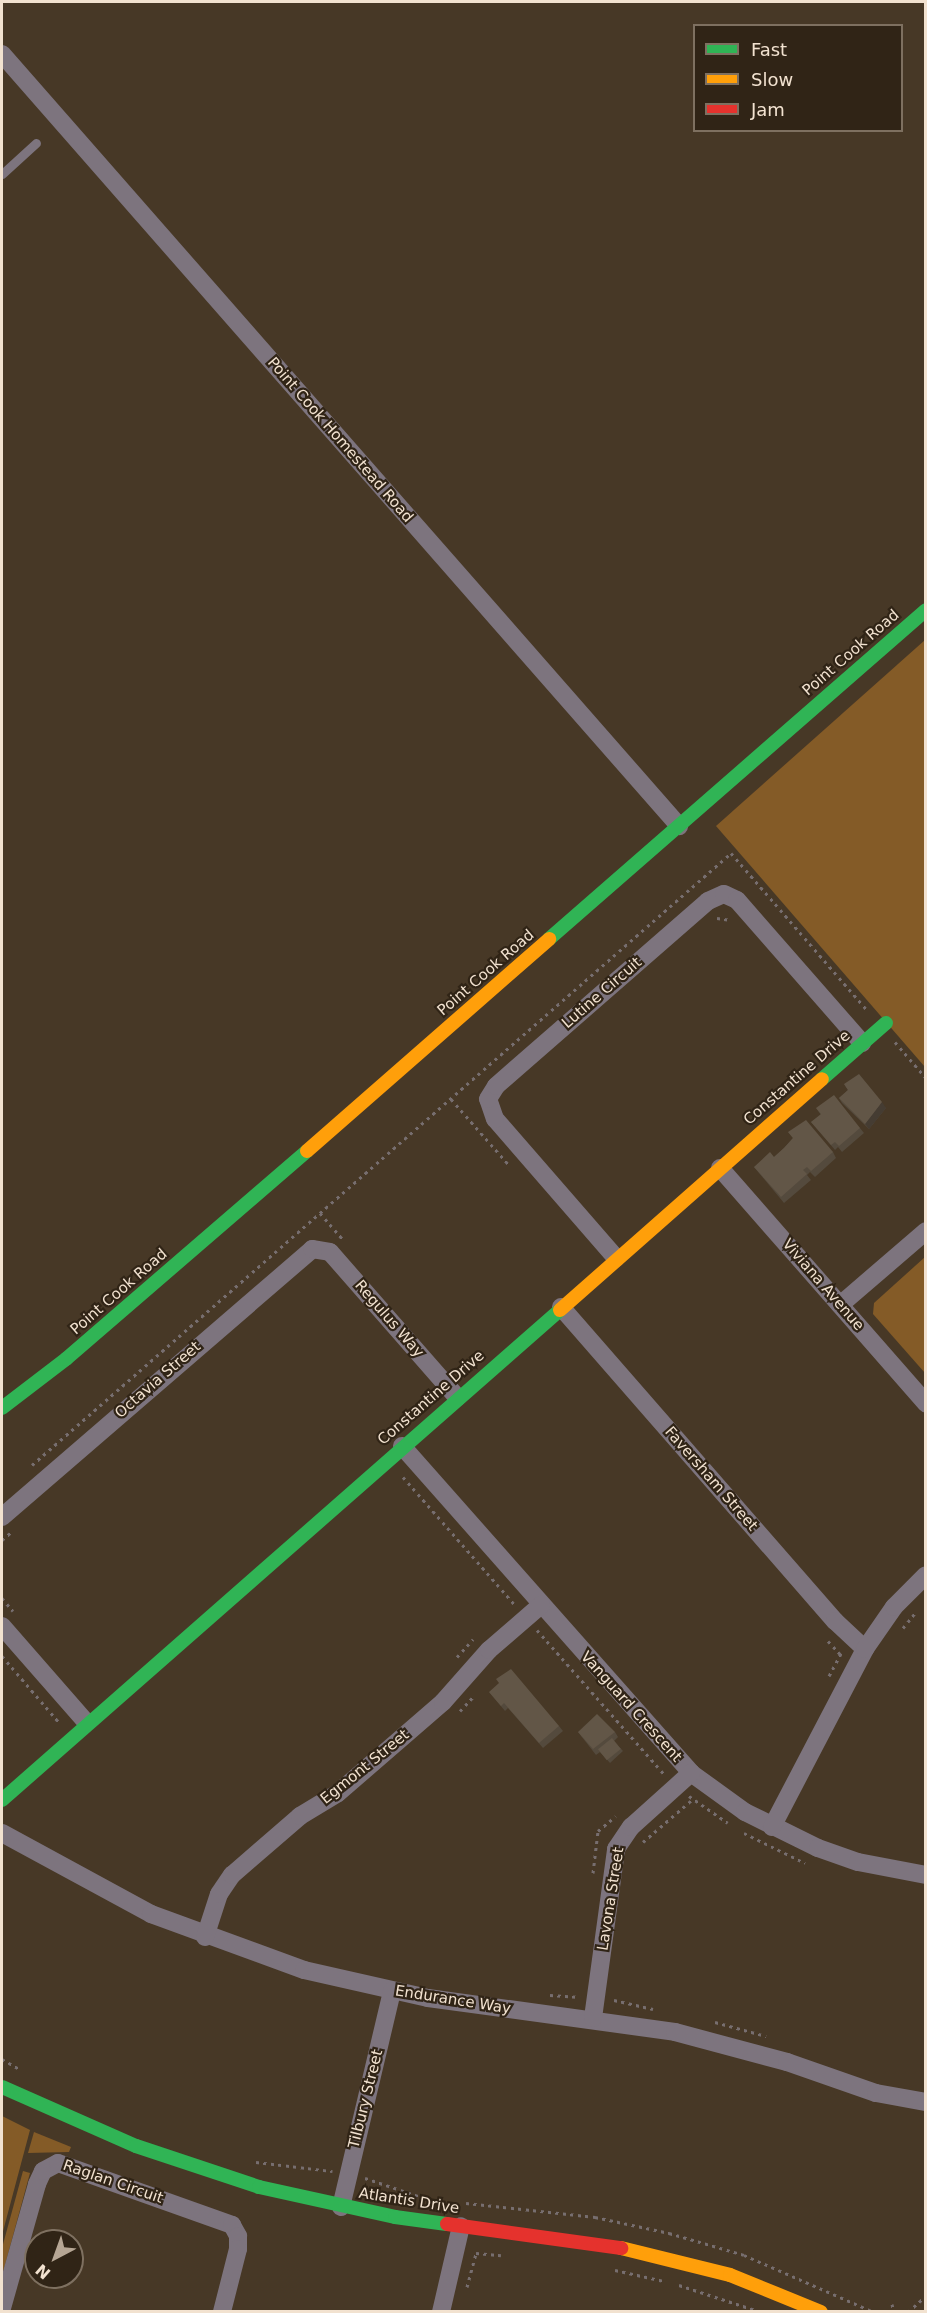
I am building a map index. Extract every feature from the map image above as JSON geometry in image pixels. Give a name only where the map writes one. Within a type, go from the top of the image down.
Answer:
[{"type":"street","name":"Point Cook Homestead Road","points":[[2,54],[678,826]]},
{"type":"street","name":"Point Cook Road","points":[[6,1414],[66,1359],[926,610]]},
{"type":"street","name":"Lutine Circuit","points":[[616,1258],[495,1119],[488,1099],[493,1089],[664,939],[711,898],[724,894],[734,897],[862,1043]]},
{"type":"street","name":"Constantine Drive","points":[[2,1800],[86,1722],[884,1025]]},
{"type":"street","name":"Viviana Avenue","points":[[720,1168],[926,1403]]},
{"type":"street","points":[[840,1305],[926,1230]]},
{"type":"street","name":"Regulus Way","points":[[317,1248],[334,1257],[457,1397]]},
{"type":"street","name":"Octavia Street","points":[[2,1517],[299,1257],[317,1248]]},
{"type":"street","name":"Faversham Street","points":[[561,1307],[835,1621],[865,1648]]},
{"type":"street","name":"Vanguard Crescent","points":[[402,1446],[691,1773],[705,1785],[772,1827],[837,1855],[926,1875]]},
{"type":"street","points":[[772,1827],[865,1648],[894,1607],[926,1575]]},
{"type":"street","name":"Egmont Street","points":[[205,1936],[219,1894],[232,1875],[284,1828],[338,1793],[443,1702],[489,1650],[541,1605]]},
{"type":"street","points":[[2,1626],[86,1722]]},
{"type":"street","name":"Lavona Street","points":[[593,2018],[605,2001],[616,1848],[631,1827],[691,1773]]},
{"type":"street","name":"Endurance Way","points":[[2,1833],[104,1891],[205,1936],[304,1970],[392,1991],[458,2003],[593,2018],[711,2040],[876,2092],[926,2102]]},
{"type":"street","name":"Tilbury Street","points":[[341,2207],[392,1991]]},
{"type":"street","name":"Atlantis Drive","points":[[2,2086],[78,2123],[187,2165],[341,2207],[461,2226],[575,2239],[669,2258],[730,2275],[821,2312]]},
{"type":"street","name":"Raglan Circuit","points":[[2,2308],[37,2184],[43,2171],[58,2163],[232,2225],[238,2236],[238,2248],[222,2312]]},
{"type":"street","points":[[441,2312],[461,2226]]},
{"type":"lane","points":[[2,174],[36,143]]},
{"type":"path","points":[[28,1469],[731,853],[884,1025],[926,1078]]},
{"type":"path","points":[[708,926],[717,918],[730,919],[737,928]]},
{"type":"path","points":[[505,1611],[514,1604]]},
{"type":"path","points":[[897,1636],[920,1607]]},
{"type":"path","points":[[451,1664],[478,1635]]},
{"type":"path","points":[[2,1656],[58,1721]]},
{"type":"path","points":[[635,1850],[705,1785]]},
{"type":"path","points":[[605,2001],[616,1990]]},
{"type":"path","points":[[542,1995],[605,2001],[659,2010]]},
{"type":"path","points":[[703,2020],[771,2038]]},
{"type":"path","points":[[2,2059],[24,2071]]},
{"type":"path","points":[[252,2161],[348,2174],[377,2181]]},
{"type":"path","points":[[476,2253],[507,2255]]},
{"type":"path","points":[[609,2269],[675,2284],[758,2312]]},
{"type":"path","points":[[908,2312],[926,2296]]},
{"type":"path","points":[[892,2304],[894,2312]]},
{"type":"shaded area","points":[[925,640],[925,1067],[716,826]]},
{"type":"shaded area","points":[[925,1257],[925,1373],[873,1314],[874,1303]]},
{"type":"shaded area","points":[[2,2116],[30,2130],[2,2235]]},
{"type":"shaded area","points":[[34,2132],[71,2147],[69,2152],[28,2153]]},
{"type":"shaded area","points":[[23,2171],[30,2173],[2,2276],[2,2248]]},
{"type":"building","points":[[859,1074],[882,1102],[865,1124],[839,1098],[848,1090],[844,1084]]},
{"type":"building","points":[[834,1095],[860,1128],[839,1146],[835,1142],[831,1145],[811,1122],[821,1114],[816,1108]]},
{"type":"building","points":[[806,1120],[833,1152],[811,1171],[807,1167],[803,1170],[807,1174],[781,1197],[754,1167],[770,1152],[774,1157],[784,1148],[793,1138],[788,1132]]},
{"type":"building","points":[[511,1669],[559,1726],[539,1743],[504,1703],[501,1706],[489,1692],[499,1683],[496,1679]]},
{"type":"building","points":[[597,1714],[615,1732],[593,1749],[578,1732]]},
{"type":"building","points":[[612,1738],[621,1749],[607,1760],[598,1749]]},
{"type":"traffic: fast","points":[[549,939],[926,610]]},
{"type":"traffic: fast","points":[[822,1079],[886,1023]]},
{"type":"traffic: fast","points":[[2,1408],[66,1359],[307,1151]]},
{"type":"traffic: fast","points":[[2,1800],[560,1310]]},
{"type":"traffic: fast","points":[[2,2087],[136,2146],[259,2187],[395,2217],[447,2224]]},
{"type":"traffic: slow","points":[[307,1151],[549,939]]},
{"type":"traffic: slow","points":[[560,1310],[822,1079]]},
{"type":"traffic: slow","points":[[621,2248],[730,2275],[821,2312]]},
{"type":"traffic: jam","points":[[447,2224],[621,2248]]}]
